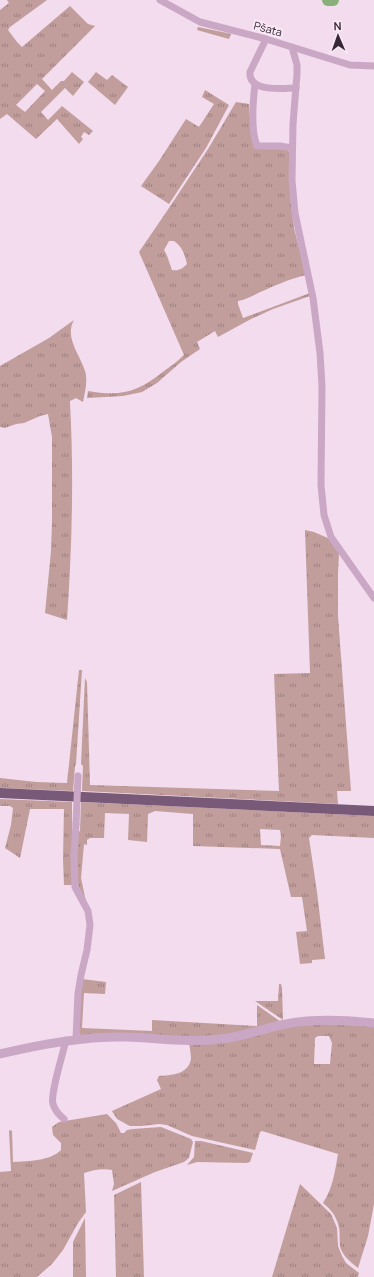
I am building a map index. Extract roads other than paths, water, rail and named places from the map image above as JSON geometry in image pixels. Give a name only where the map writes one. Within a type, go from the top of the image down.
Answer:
[{"type":"main road","points":[[0,793],[374,811]]},
{"type":"street","name":"Pšata","points":[[160,0],[200,22],[266,39],[350,65],[374,66]]},
{"type":"street","points":[[266,39],[250,72],[250,76],[255,84],[253,98],[256,142],[257,146],[280,146],[292,148]]},
{"type":"street","points":[[292,47],[297,65],[292,124],[292,180],[295,213],[313,298],[320,353],[322,386],[322,485],[324,514],[331,537],[374,598]]},
{"type":"street","points":[[255,84],[275,89],[296,88]]},
{"type":"street","points":[[76,1039],[78,993],[87,950],[90,925],[88,911],[75,887],[74,854],[78,776]]},
{"type":"street","points":[[0,1054],[76,1039],[126,1037],[186,1041],[221,1039],[286,1024],[306,1021],[374,1023]]},
{"type":"street","points":[[64,1119],[57,1113],[53,1103],[53,1093],[66,1040]]},
{"type":"waterway","name":"Pšata","points":[[328,0],[333,0]]}]
